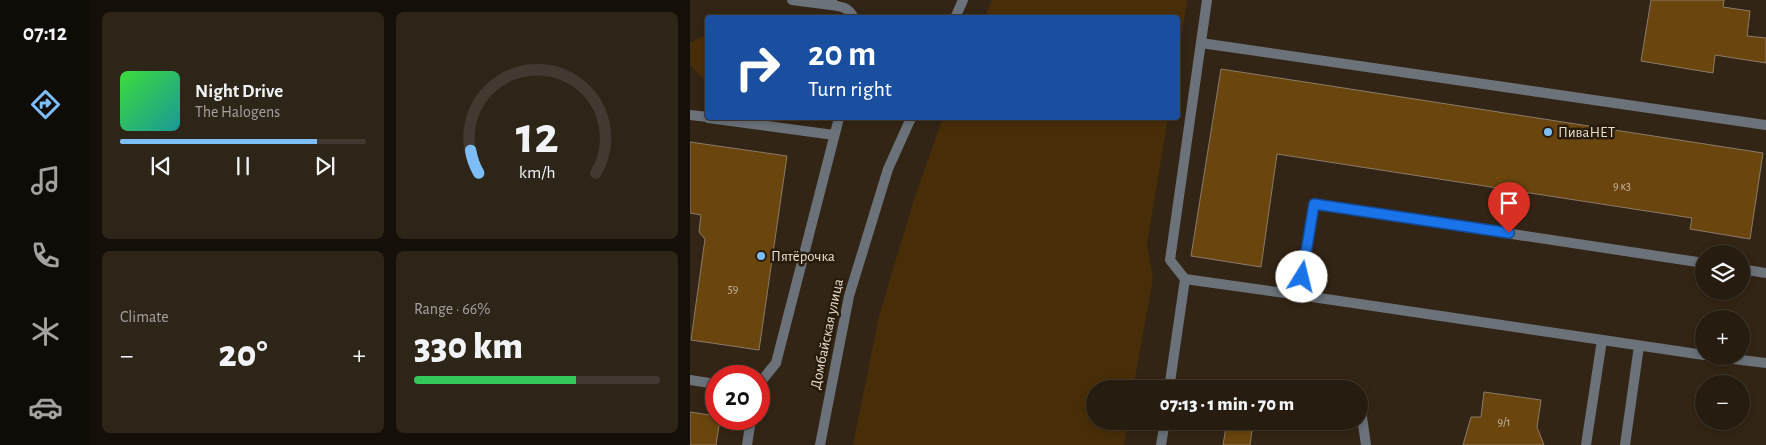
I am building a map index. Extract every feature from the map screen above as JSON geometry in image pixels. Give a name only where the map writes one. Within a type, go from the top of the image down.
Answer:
[{"type":"street","points":[[792,0],[831,3],[850,10],[852,15]]},
{"type":"street","points":[[956,15],[963,0]]},
{"type":"street","points":[[1207,0],[1170,260],[1185,279],[1695,354]]},
{"type":"street","points":[[1201,43],[1766,124]]},
{"type":"street","points":[[690,115],[705,118]]},
{"type":"street","points":[[722,120],[834,136]]},
{"type":"street","points":[[770,370],[776,363],[838,120]]},
{"type":"street","name":"Домбайская улица","points":[[820,445],[848,296],[888,169],[910,120]]},
{"type":"street","points":[[1299,295],[1314,204],[1695,262]]},
{"type":"street","points":[[1750,270],[1766,273]]},
{"type":"street","points":[[1171,380],[1185,279]]},
{"type":"street","points":[[1586,445],[1602,340]]},
{"type":"street","points":[[1625,445],[1639,346]]},
{"type":"street","points":[[1750,362],[1766,364]]},
{"type":"street","points":[[690,380],[705,382]]},
{"type":"street","points":[[747,445],[749,430]]},
{"type":"street","points":[[1161,445],[1164,430]]},
{"type":"street","points":[[1364,430],[1366,445]]},
{"type":"shaded area","points":[[992,0],[1187,0],[1180,47],[1180,15],[986,15]]},
{"type":"shaded area","points":[[705,35],[705,81],[690,65],[690,43]]},
{"type":"shaded area","points":[[942,120],[1168,120],[1147,244],[1153,278],[1135,380],[1086,380],[1086,430],[1126,430],[1124,445],[853,445],[879,316],[915,196]]},
{"type":"building","points":[[1651,0],[1724,0],[1723,7],[1750,11],[1747,36],[1766,38],[1766,63],[1715,55],[1713,73],[1641,61]]},
{"type":"building","points":[[1221,69],[1763,153],[1750,239],[1690,229],[1692,218],[1277,154],[1261,267],[1191,256]]},
{"type":"building","points":[[690,142],[787,156],[759,350],[691,340],[705,239],[699,232],[701,215],[690,213]]},
{"type":"building","points":[[1484,392],[1541,400],[1537,427],[1544,445],[1463,445],[1471,417],[1481,417]]},
{"type":"building","points":[[690,412],[705,414],[705,430],[718,430],[716,445],[690,445]]},
{"type":"building","points":[[1226,430],[1252,430],[1250,445],[1223,445]]},
{"type":"place","name":"ПиваНЕТ","points":[[1548,132]]},
{"type":"place","name":"Пятёрочка","points":[[761,256]]},
{"type":"route","points":[[1302,277],[1314,204],[1509,233]]}]
